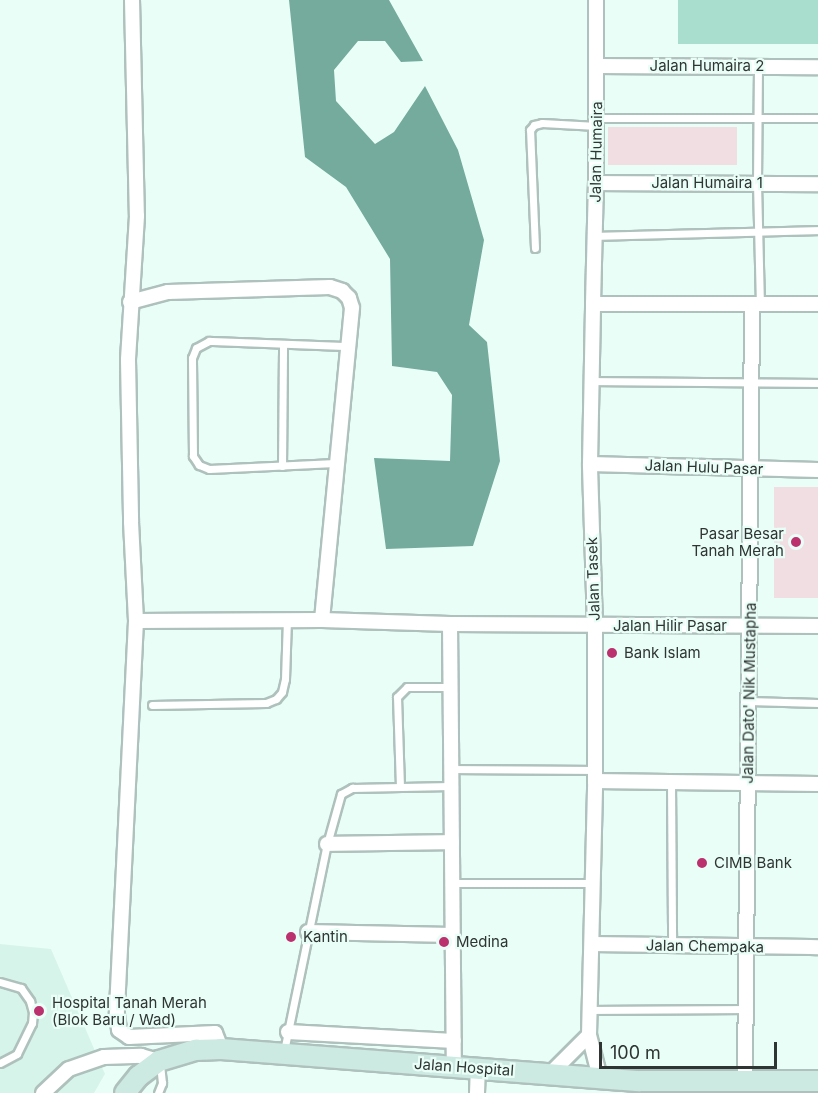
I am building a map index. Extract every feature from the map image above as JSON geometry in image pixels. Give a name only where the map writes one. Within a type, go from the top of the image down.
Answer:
[{"type":"main road","name":"Jalan Hospital","points":[[125,1093],[139,1076],[159,1060],[196,1050],[221,1049],[600,1078],[640,1087],[818,1081]]},
{"type":"street","points":[[132,0],[136,216],[128,360],[136,621],[117,1015],[119,1030],[129,1037],[215,1033],[221,1049]]},
{"type":"street","name":"Jalan Humaira","points":[[593,304],[597,122],[596,0]]},
{"type":"street","name":"Jalan Humaira 2","points":[[597,66],[818,67]]},
{"type":"street","name":"Jalan Humaira 1","points":[[596,183],[818,184]]},
{"type":"street","points":[[130,302],[168,292],[330,287],[342,291],[349,298],[352,308],[335,463],[322,620]]},
{"type":"street","points":[[593,304],[818,304]]},
{"type":"street","name":"Jalan Tasek","points":[[593,304],[590,464],[595,626],[595,776],[589,1035],[600,1078]]},
{"type":"street","name":"Jalan Dato' Nik Mustapha","points":[[745,1082],[751,383],[757,305]]},
{"type":"street","name":"Jalan Hulu Pasar","points":[[590,464],[818,470]]},
{"type":"street","name":"Jalan Hilir Pasar","points":[[136,621],[322,620],[595,626],[818,626]]},
{"type":"street","points":[[450,624],[454,1066]]},
{"type":"street","points":[[595,776],[671,783],[818,784]]},
{"type":"street","points":[[327,844],[452,842]]},
{"type":"street","points":[[308,932],[452,935]]},
{"type":"street","name":"Jalan Chempaka","points":[[592,944],[818,947]]},
{"type":"street","points":[[288,1032],[454,1041]]},
{"type":"street","points":[[550,1074],[589,1035]]},
{"type":"street","points":[[43,1093],[69,1069],[104,1057],[141,1056],[159,1060]]},
{"type":"street","points":[[477,1093],[478,1068]]},
{"type":"lane","points":[[757,305],[758,67]]},
{"type":"lane","points":[[535,249],[530,130],[534,125],[758,116],[818,118]]},
{"type":"lane","points":[[595,236],[818,230]]},
{"type":"lane","points":[[335,463],[209,469],[199,465],[193,456],[192,358],[196,348],[209,341],[347,346]]},
{"type":"lane","points":[[282,466],[283,344]]},
{"type":"lane","points":[[590,381],[818,383]]},
{"type":"lane","points":[[152,705],[266,703],[276,699],[282,692],[285,679],[287,620]]},
{"type":"lane","points":[[400,787],[398,697],[407,687],[450,687]]},
{"type":"lane","points":[[748,701],[818,703]]},
{"type":"lane","points":[[451,769],[595,776]]},
{"type":"lane","points":[[671,783],[672,945]]},
{"type":"lane","points":[[284,1054],[327,844],[341,794],[344,790],[352,788],[451,786]]},
{"type":"lane","points":[[452,883],[593,883]]},
{"type":"lane","points":[[0,982],[21,988],[30,1001],[33,1012],[32,1023],[17,1054],[0,1063]]},
{"type":"lane","points":[[590,1010],[746,1009]]},
{"type":"lane","points":[[158,1093],[162,1083],[159,1060]]},
{"type":"shaded area","points":[[289,0],[389,0],[423,61],[401,62],[385,41],[358,41],[334,70],[336,101],[375,144],[394,132],[425,86],[458,150],[484,240],[469,325],[487,342],[500,461],[473,546],[386,549],[374,458],[450,461],[452,395],[437,372],[392,366],[390,259],[346,187],[305,157]]},
{"type":"shaded area","points":[[678,0],[818,0],[818,44],[678,44]]},
{"type":"shaded area","name":"Hospital Tanah Merah (Blok Baru / Wad)","points":[[0,944],[51,949],[105,1074],[94,1093],[0,1093]]},
{"type":"building","points":[[608,127],[737,127],[737,165],[608,165]]},
{"type":"building","name":"Pasar Besar Tanah Merah","points":[[774,487],[818,487],[818,598],[774,598]]},
{"type":"place","name":"Pasar Besar Tanah Merah","points":[[796,542]]},
{"type":"place","name":"Bank Islam","points":[[612,653]]},
{"type":"place","name":"CIMB Bank","points":[[702,863]]},
{"type":"place","name":"Kantin","points":[[291,937]]},
{"type":"place","name":"Medina","points":[[444,942]]},
{"type":"place","name":"Hospital Tanah Merah (Blok Baru / Wad)","points":[[39,1011]]}]
